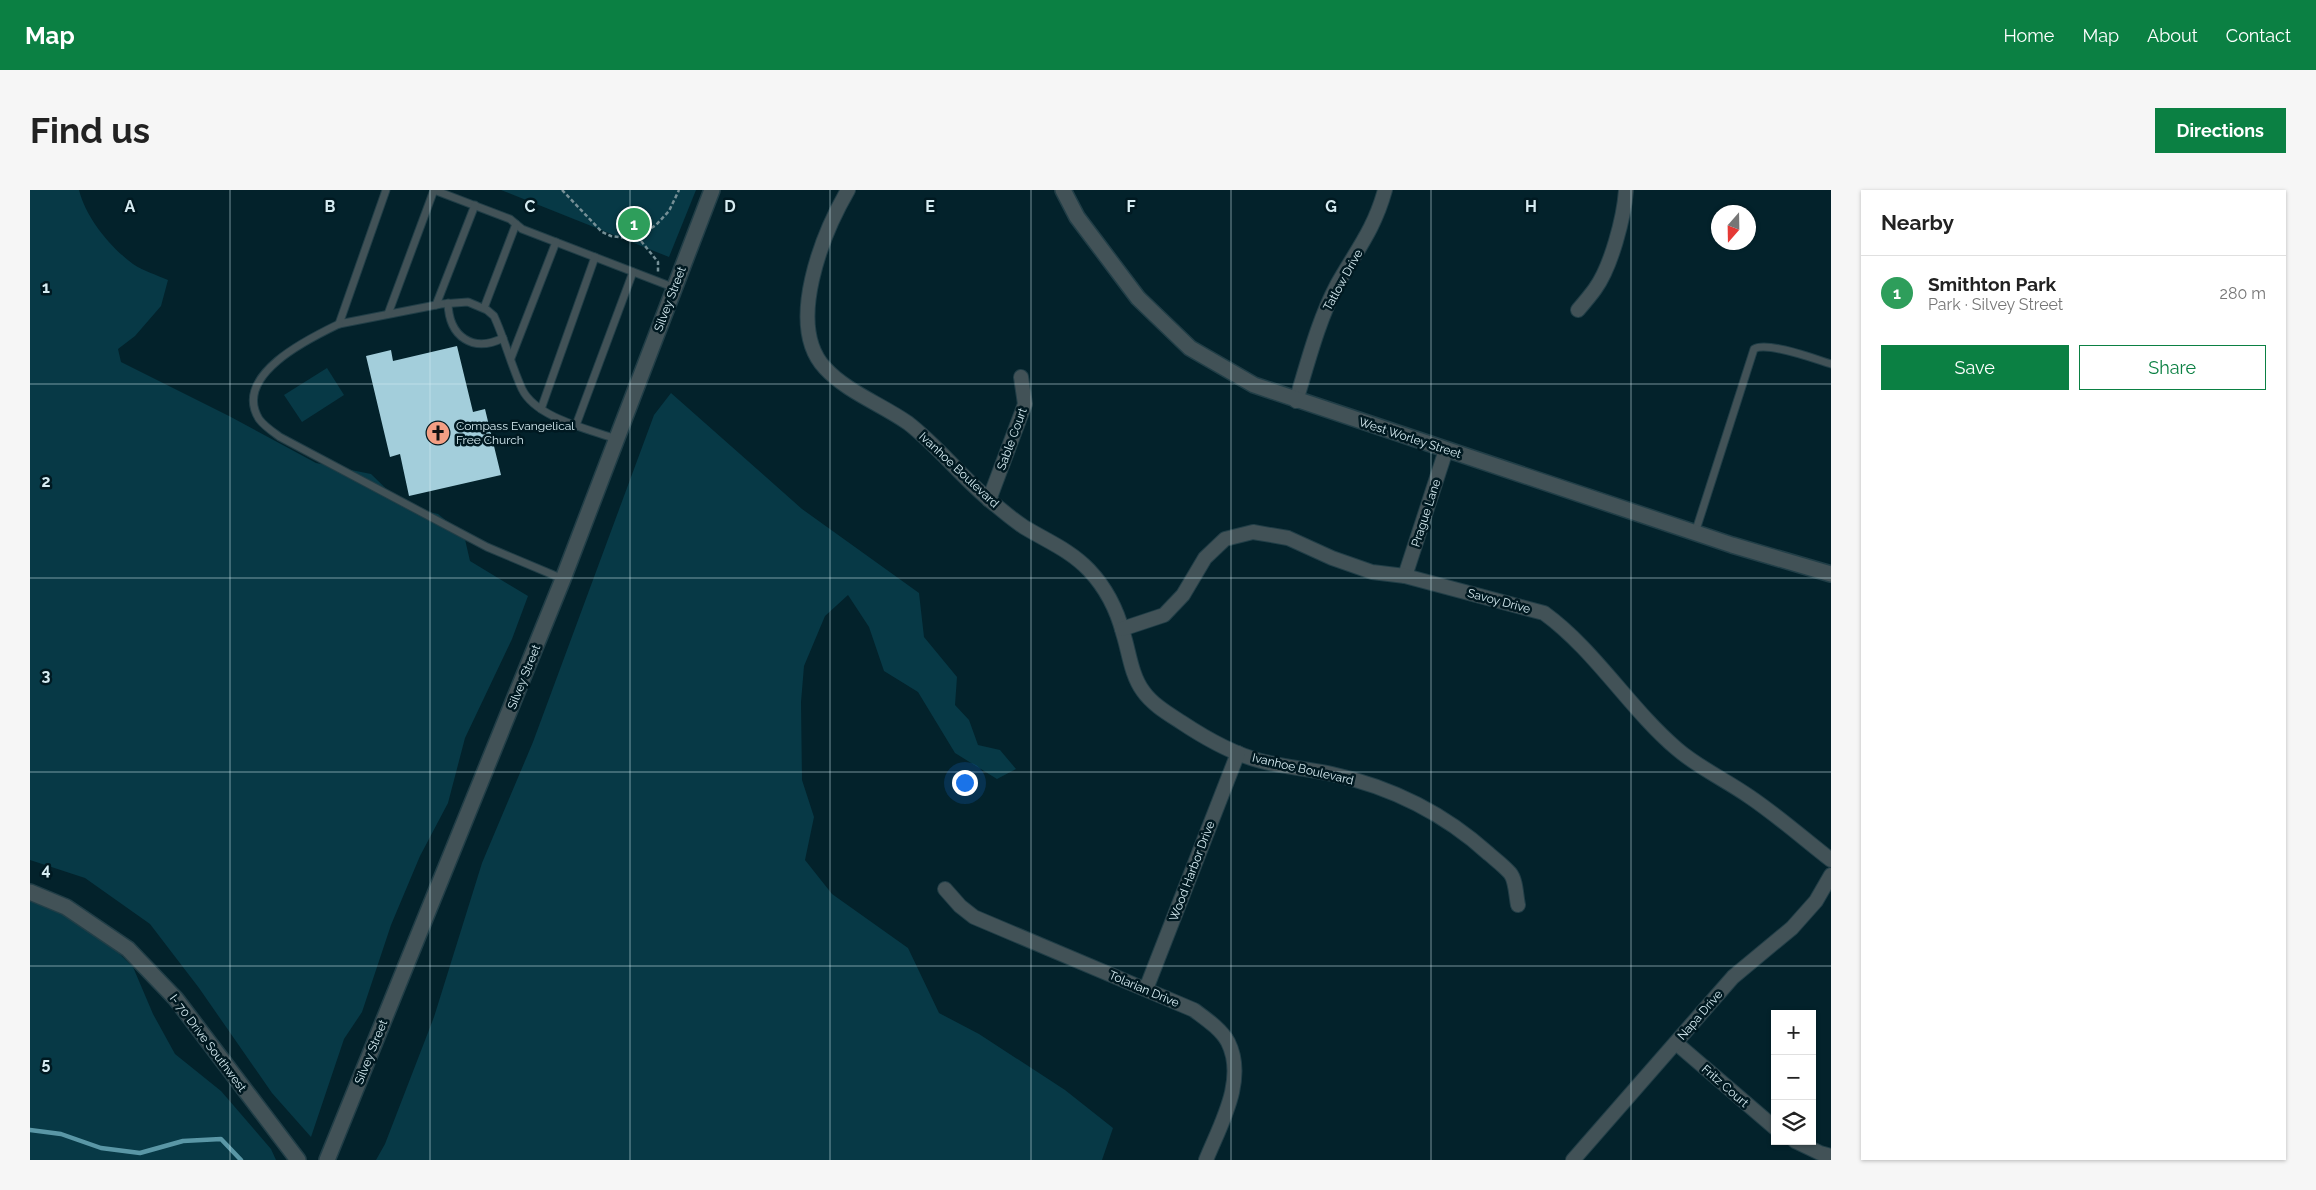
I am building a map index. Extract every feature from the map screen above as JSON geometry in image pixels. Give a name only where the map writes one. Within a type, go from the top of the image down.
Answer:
[{"type":"street","name":"Silvey Street","points":[[327,1160],[563,579],[712,190]]},
{"type":"street","name":"Ivanhoe Boulevard","points":[[848,190],[835,212],[817,262],[807,315],[810,344],[824,367],[850,388],[914,428],[937,447],[990,500],[1023,526],[1064,549],[1088,569],[1106,592],[1122,629],[1131,663],[1141,689],[1155,704],[1207,738],[1238,753],[1260,761],[1332,774],[1368,784],[1413,802],[1449,823],[1512,875],[1518,905]]},
{"type":"street","name":"West Worley Street","points":[[1063,190],[1077,217],[1138,298],[1190,348],[1254,385],[1296,401],[1695,533],[1831,574]]},
{"type":"street","name":"Tatlow Drive","points":[[1296,401],[1325,310],[1337,285],[1369,234],[1385,190]]},
{"type":"street","points":[[1578,310],[1596,288],[1612,253],[1624,210],[1626,190]]},
{"type":"street","name":"Sable Court","points":[[990,500],[1025,404],[1021,377]]},
{"type":"street","name":"Prague Lane","points":[[1406,576],[1446,450]]},
{"type":"street","name":"Savoy Drive","points":[[1122,629],[1164,615],[1183,595],[1205,558],[1225,539],[1252,532],[1288,538],[1332,558],[1372,572],[1406,576],[1544,613],[1563,626],[1648,721],[1677,750],[1749,796],[1831,860]]},
{"type":"street","name":"Wood Harbor Drive","points":[[1146,989],[1238,753]]},
{"type":"street","name":"Napa Drive","points":[[1573,1160],[1733,977],[1792,928],[1816,901],[1831,875]]},
{"type":"street","name":"Tolarian Drive","points":[[944,889],[960,906],[982,921],[1194,1010],[1212,1023],[1228,1042],[1234,1061],[1234,1086],[1206,1160]]},
{"type":"street","name":"I- 70 Drive Southwest","points":[[30,892],[66,907],[128,949],[176,998],[298,1160]]},
{"type":"street","name":"Fritz Court","points":[[1676,1043],[1771,1125]]},
{"type":"street","points":[[1803,1145],[1831,1156]]},
{"type":"lane","points":[[339,324],[386,190]]},
{"type":"lane","points":[[388,314],[434,190],[510,220],[522,229],[674,288]]},
{"type":"lane","points":[[436,305],[475,206]]},
{"type":"lane","points":[[484,308],[516,224]]},
{"type":"lane","points":[[511,358],[556,242]]},
{"type":"lane","points":[[541,409],[595,257]]},
{"type":"lane","points":[[576,425],[633,272]]},
{"type":"lane","points":[[563,579],[487,547],[280,437],[260,420],[254,399],[259,383],[266,371],[306,340],[339,324],[436,305],[468,302],[484,308],[494,316],[523,391],[541,409],[576,425],[616,439]]},
{"type":"lane","points":[[448,303],[450,323],[462,336],[478,344],[487,345],[503,338]]},
{"type":"lane","points":[[1695,533],[1754,350],[1759,346],[1770,347],[1831,364]]},
{"type":"path","points":[[562,190],[602,232],[611,236],[626,238],[637,236],[656,226],[669,211],[680,190]]},
{"type":"path","points":[[637,236],[658,262],[658,272],[671,268],[681,272]]},
{"type":"shaded area","points":[[30,190],[79,190],[82,201],[93,221],[116,249],[137,266],[168,280],[161,306],[135,336],[118,349],[121,362],[229,416],[316,463],[371,474],[404,506],[438,514],[464,535],[470,561],[528,596],[512,639],[465,738],[448,803],[420,856],[391,925],[362,1012],[344,1039],[311,1137],[272,1093],[199,988],[150,924],[85,878],[30,860]]},
{"type":"shaded area","points":[[501,190],[696,190],[669,257]]},
{"type":"shaded area","points":[[327,368],[344,395],[302,422],[284,395]]},
{"type":"shaded area","points":[[671,393],[802,509],[919,593],[924,637],[957,677],[955,705],[969,720],[978,745],[1000,750],[1016,769],[997,779],[955,753],[918,692],[884,671],[869,627],[848,595],[825,616],[804,666],[801,702],[802,780],[814,817],[805,860],[832,894],[908,948],[939,1013],[979,1034],[1065,1090],[1113,1128],[1102,1160],[376,1160],[385,1144],[434,1017],[482,863],[533,742],[654,415]]},
{"type":"shaded area","points":[[30,898],[97,932],[133,967],[153,1014],[175,1054],[221,1091],[271,1149],[276,1160],[30,1160]]},
{"type":"building","name":"Compass Evangelical Free Church","points":[[457,346],[473,412],[485,409],[501,475],[409,496],[400,454],[390,457],[366,356],[391,350],[393,361]]},
{"type":"waterway","points":[[30,1130],[61,1134],[101,1148],[140,1153],[183,1141],[221,1139],[241,1160]]},
{"type":"place","name":"Smithton Park","points":[[634,224]]},
{"type":"place","name":"Compass Evangelical Free Church","points":[[438,433]]}]
